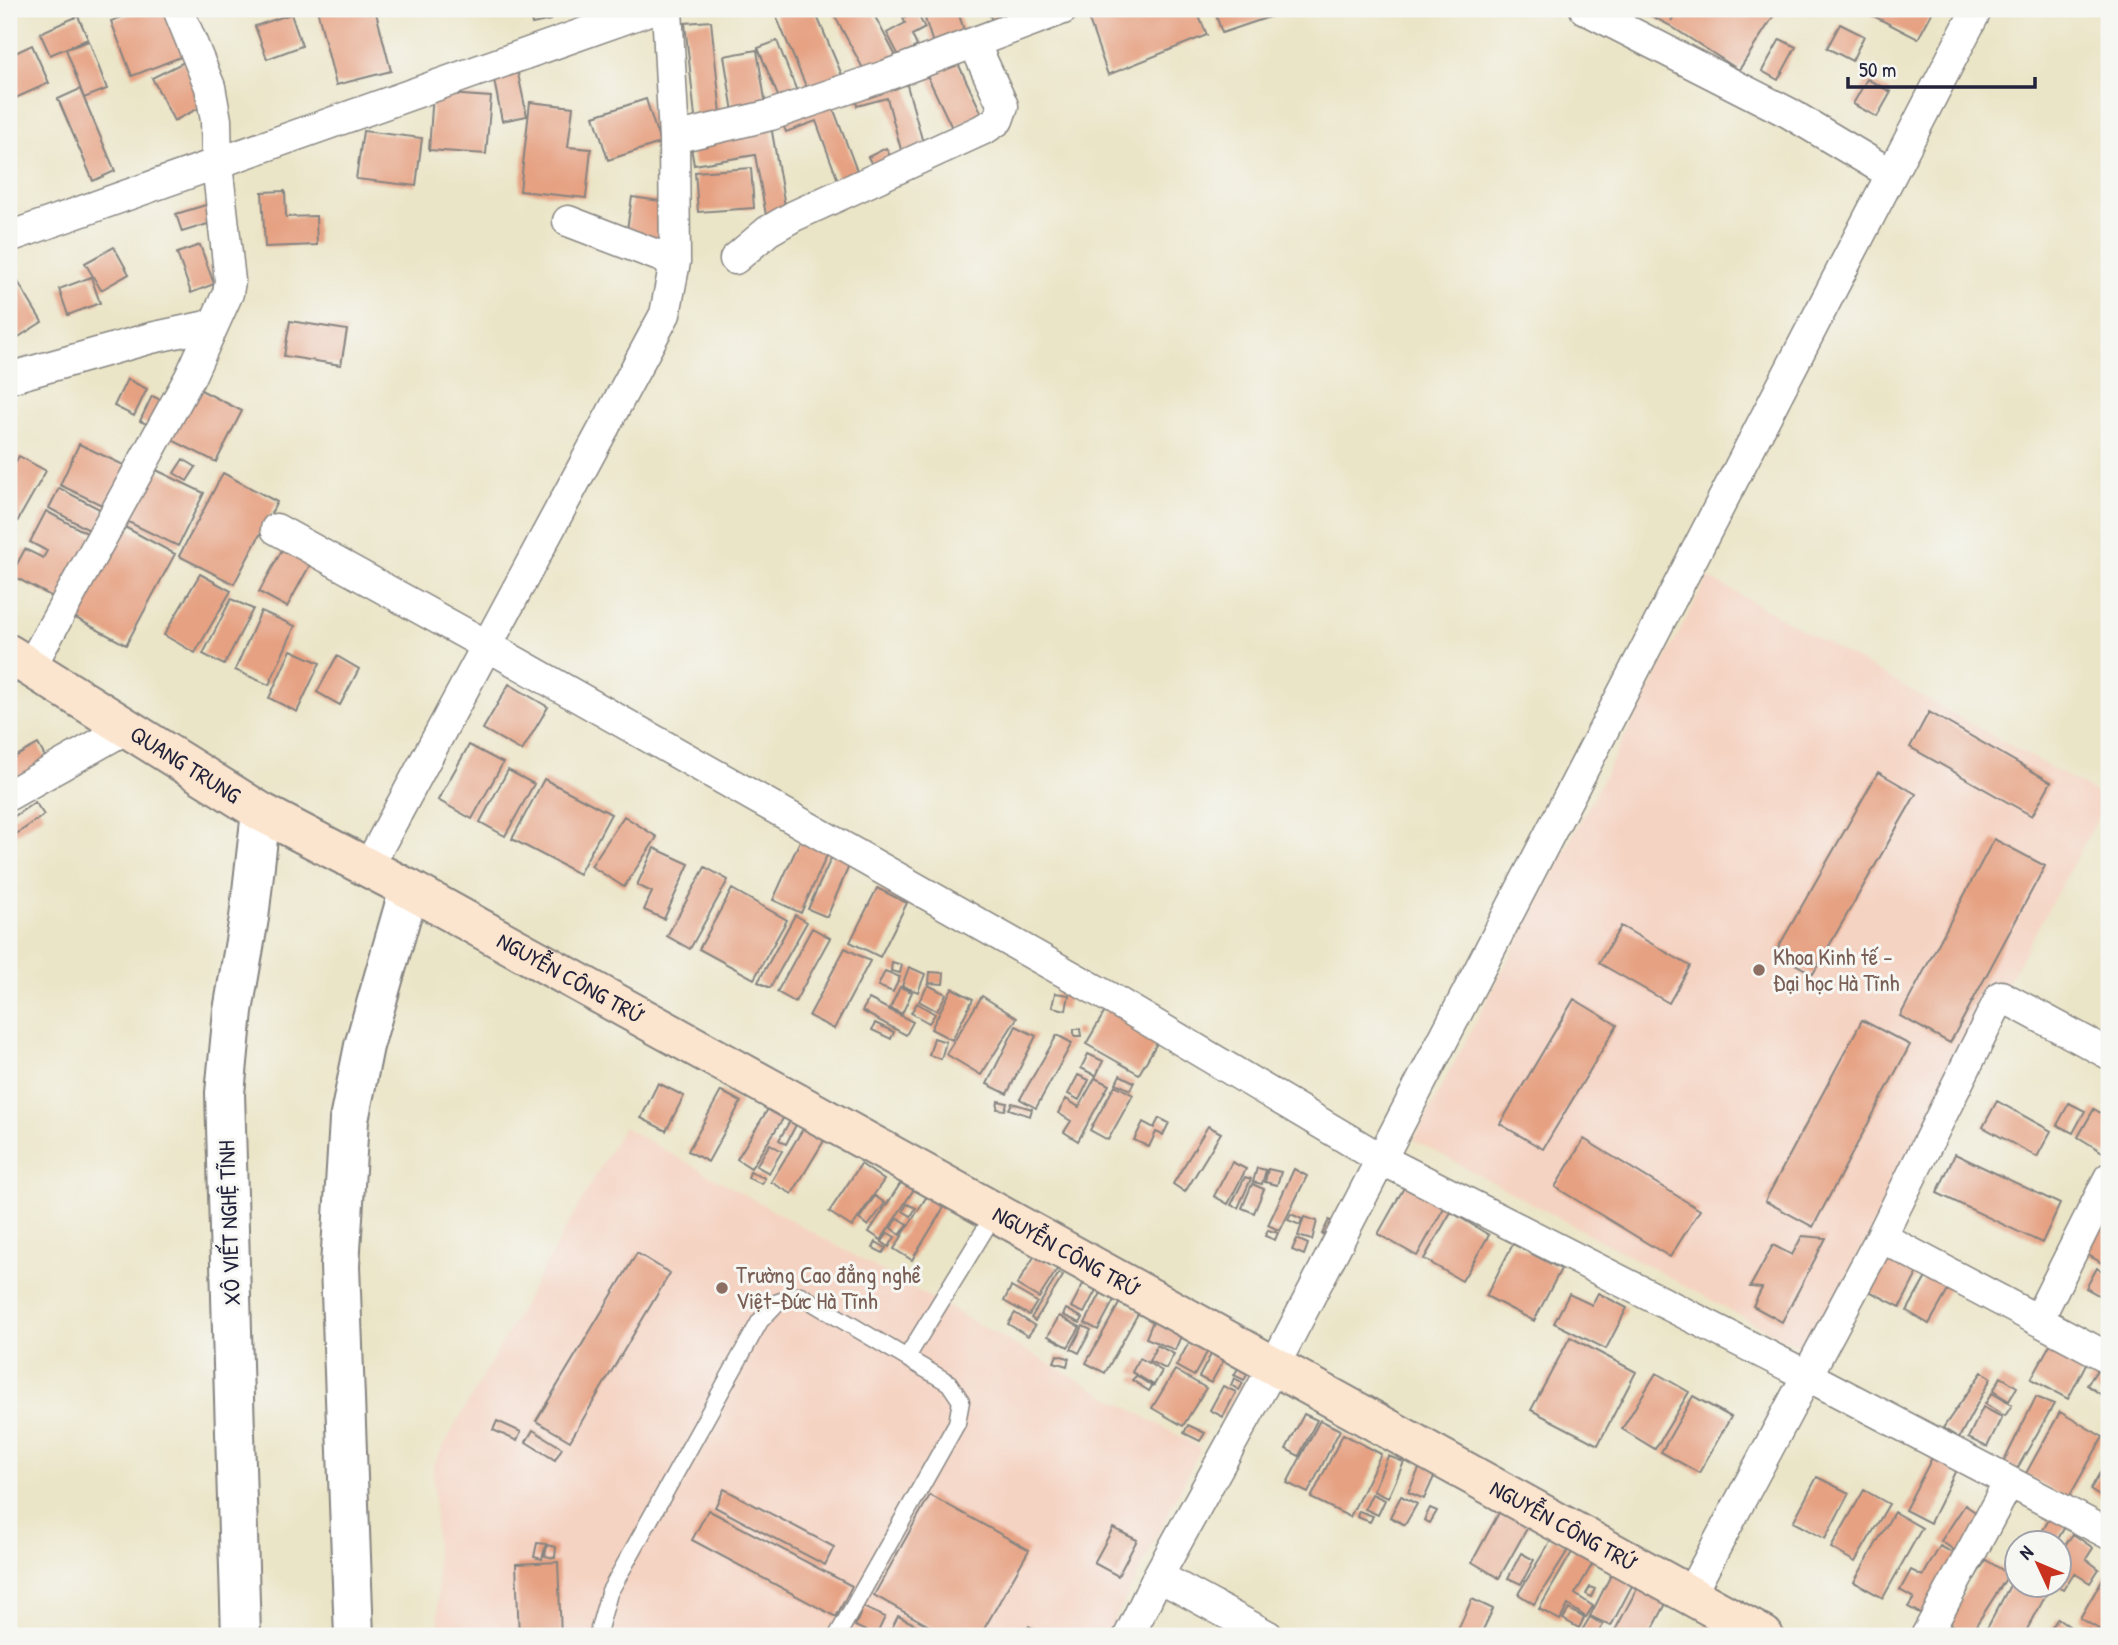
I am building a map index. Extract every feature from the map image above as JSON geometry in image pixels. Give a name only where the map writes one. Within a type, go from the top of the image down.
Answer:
[{"type":"main road","name":"QUANG TRUNG","points":[[19,661],[261,812],[367,869]]},
{"type":"main road","name":"NGUYỄN CÔNG TRỨ","points":[[367,869],[409,889],[1764,1636]]},
{"type":"street","points":[[19,661],[190,377],[212,325],[226,301],[230,281],[217,164],[216,120],[210,87],[178,9]]},
{"type":"street","points":[[9,237],[652,9]]},
{"type":"street","points":[[367,869],[664,314],[675,262],[674,138],[667,9]]},
{"type":"street","points":[[674,138],[771,116],[1063,9]]},
{"type":"street","points":[[1584,9],[1788,113],[1891,174]]},
{"type":"street","points":[[1129,1636],[1158,1576],[1274,1366],[1891,174],[1968,12]]},
{"type":"street","points":[[735,259],[768,231],[794,216],[986,128],[998,120],[1003,106],[974,43]]},
{"type":"street","points":[[568,221],[675,262]]},
{"type":"street","points":[[9,379],[151,338],[212,325]]},
{"type":"street","points":[[276,529],[1122,1004],[1381,1159],[1806,1374],[2109,1534]]},
{"type":"street","points":[[9,795],[127,728]]},
{"type":"street","name":"XÔ VIẾT NGHỆ TĨNH","points":[[241,1636],[225,1093],[233,1011],[249,918],[261,812]]},
{"type":"street","points":[[354,1636],[341,1266],[349,1120],[364,1046],[409,889]]},
{"type":"street","points":[[1690,1595],[1881,1237],[2001,996],[2109,1054]]},
{"type":"street","points":[[2038,1320],[2109,1178]]},
{"type":"street","points":[[1881,1237],[2109,1357]]},
{"type":"street","points":[[1926,1636],[2010,1482]]},
{"type":"street","points":[[1158,1576],[1268,1636]]},
{"type":"lane","points":[[907,1357],[995,1213]]},
{"type":"lane","points":[[597,1636],[609,1593],[760,1321],[778,1303],[800,1295],[949,1383],[961,1401],[957,1423],[836,1636]]},
{"type":"shaded area","name":"Khoa Kinh tế - Đại học Hà Tĩnh","points":[[1708,577],[2108,800],[1806,1351],[1414,1140]]},
{"type":"shaded area","name":"Trường Cao đẳng nghề Việt-Đức Hà Tĩnh","points":[[623,1127],[1201,1448],[1107,1636],[439,1636],[433,1465]]},
{"type":"building","points":[[143,9],[169,9],[186,55],[132,76],[111,21]]},
{"type":"building","points":[[317,9],[375,9],[391,71],[336,85]]},
{"type":"building","points":[[529,9],[549,9],[551,20],[532,24]]},
{"type":"building","points":[[773,9],[814,9],[842,75],[808,91]]},
{"type":"building","points":[[831,9],[871,9],[897,58],[866,74]]},
{"type":"building","points":[[922,9],[957,9],[967,39],[935,50]]},
{"type":"building","points":[[987,9],[1040,9],[996,29]]},
{"type":"building","points":[[1085,9],[1196,9],[1207,35],[1108,75]]},
{"type":"building","points":[[1214,9],[1293,9],[1222,33]]},
{"type":"building","points":[[1638,9],[1677,9],[1671,21],[1679,9],[1778,9],[1739,70],[1669,25]]},
{"type":"building","points":[[1860,9],[1925,9],[1932,13],[1918,39]]},
{"type":"building","points":[[916,11],[925,28],[912,35],[917,46],[899,56],[887,33],[905,23],[903,18]]},
{"type":"building","points":[[291,14],[302,46],[267,59],[255,26]]},
{"type":"building","points":[[78,16],[88,39],[50,55],[40,33]]},
{"type":"building","points":[[711,21],[722,123],[696,126],[685,23]]},
{"type":"building","points":[[1840,24],[1864,36],[1852,61],[1827,48]]},
{"type":"building","points":[[1780,39],[1796,47],[1778,80],[1762,71]]},
{"type":"building","points":[[89,41],[107,89],[84,98],[66,49]]},
{"type":"building","points":[[777,41],[798,94],[780,101],[758,48]]},
{"type":"building","points":[[32,45],[49,83],[9,101],[9,56]]},
{"type":"building","points":[[757,50],[767,112],[734,118],[724,56]]},
{"type":"building","points":[[954,55],[982,114],[952,128],[924,69]]},
{"type":"building","points":[[184,62],[205,105],[174,121],[152,78]]},
{"type":"building","points":[[517,69],[527,116],[502,121],[493,75]]},
{"type":"building","points":[[905,78],[925,150],[903,157],[887,98],[857,106],[854,93]]},
{"type":"building","points":[[1867,79],[1891,92],[1877,117],[1853,104]]},
{"type":"building","points":[[80,89],[115,171],[93,181],[58,99]]},
{"type":"building","points":[[433,93],[491,97],[486,154],[429,150]]},
{"type":"building","points":[[829,97],[860,179],[840,186],[816,121],[786,132],[780,116]]},
{"type":"building","points":[[646,99],[660,143],[608,160],[594,116]]},
{"type":"building","points":[[530,102],[573,107],[568,147],[591,149],[586,198],[520,191]]},
{"type":"building","points":[[771,126],[786,212],[766,215],[755,155],[694,165],[690,141]]},
{"type":"building","points":[[363,131],[422,138],[416,186],[356,179]]},
{"type":"building","points":[[886,148],[894,164],[877,174],[868,157]]},
{"type":"building","points":[[751,168],[754,208],[698,212],[695,172]]},
{"type":"building","points":[[285,191],[286,217],[316,216],[317,245],[265,247],[262,192]]},
{"type":"building","points":[[632,197],[667,202],[660,247],[625,242]]},
{"type":"building","points":[[209,204],[214,222],[182,232],[176,214]]},
{"type":"building","points":[[200,245],[214,284],[191,293],[177,253]]},
{"type":"building","points":[[114,247],[129,274],[101,290],[85,263]]},
{"type":"building","points":[[91,277],[100,303],[68,315],[59,289]]},
{"type":"building","points":[[18,282],[42,322],[9,343],[9,287]]},
{"type":"building","points":[[290,321],[347,330],[341,365],[284,356]]},
{"type":"building","points":[[127,379],[147,389],[134,416],[114,406]]},
{"type":"building","points":[[195,387],[242,411],[216,462],[168,438]]},
{"type":"building","points":[[152,396],[168,403],[155,428],[140,421]]},
{"type":"building","points":[[79,444],[130,468],[110,509],[60,485]]},
{"type":"building","points":[[19,456],[46,471],[9,536],[9,473]]},
{"type":"building","points":[[183,459],[196,467],[187,481],[174,473]]},
{"type":"building","points":[[150,467],[204,493],[178,546],[124,520]]},
{"type":"building","points":[[223,473],[277,502],[234,584],[179,556]]},
{"type":"building","points":[[59,488],[109,514],[98,535],[49,508]]},
{"type":"building","points":[[46,511],[96,538],[62,602],[11,575],[25,549],[43,558],[47,551],[30,542]]},
{"type":"building","points":[[121,525],[175,554],[126,645],[72,616]]},
{"type":"building","points":[[283,548],[311,563],[287,607],[259,592]]},
{"type":"building","points":[[200,574],[231,591],[195,653],[164,635]]},
{"type":"building","points":[[231,599],[253,609],[224,665],[203,654]]},
{"type":"building","points":[[261,611],[295,626],[269,685],[235,670]]},
{"type":"building","points":[[291,650],[320,663],[297,712],[269,698]]},
{"type":"building","points":[[337,656],[359,669],[340,705],[317,692]]},
{"type":"building","points":[[509,684],[548,707],[522,751],[483,729]]},
{"type":"building","points":[[1929,712],[2051,782],[2032,816],[1910,747]]},
{"type":"building","points":[[38,744],[48,762],[9,784],[9,760]]},
{"type":"building","points":[[469,745],[503,763],[472,819],[438,800]]},
{"type":"building","points":[[508,770],[534,784],[505,836],[480,822]]},
{"type":"building","points":[[1878,772],[1916,794],[1813,974],[1775,953]]},
{"type":"building","points":[[544,779],[611,814],[579,874],[512,839]]},
{"type":"building","points":[[35,802],[44,815],[9,839],[9,820]]},
{"type":"building","points":[[624,816],[657,837],[624,887],[591,866]]},
{"type":"building","points":[[804,832],[832,844],[801,913],[773,900]]},
{"type":"building","points":[[1994,839],[2045,866],[1950,1043],[1900,1016]]},
{"type":"building","points":[[654,848],[689,864],[664,919],[644,910],[652,892],[637,885]]},
{"type":"building","points":[[834,852],[852,859],[827,917],[808,909]]},
{"type":"building","points":[[705,867],[728,880],[690,949],[667,936]]},
{"type":"building","points":[[877,888],[907,903],[880,957],[850,942]]},
{"type":"building","points":[[732,889],[787,920],[754,979],[699,949]]},
{"type":"building","points":[[795,915],[807,922],[770,988],[758,982]]},
{"type":"building","points":[[1621,926],[1690,966],[1669,1003],[1599,963]]},
{"type":"building","points":[[812,928],[830,938],[795,1002],[777,992]]},
{"type":"building","points":[[845,948],[870,961],[834,1029],[809,1016]]},
{"type":"building","points":[[892,962],[902,965],[900,973],[891,971]]},
{"type":"building","points":[[909,967],[925,974],[918,992],[902,986]]},
{"type":"building","points":[[885,971],[900,977],[893,992],[878,986]]},
{"type":"building","points":[[930,972],[944,973],[943,984],[929,983]]},
{"type":"building","points":[[928,985],[946,994],[937,1011],[919,1001]]},
{"type":"building","points":[[900,987],[912,992],[902,1014],[890,1008]]},
{"type":"building","points":[[952,988],[973,999],[952,1040],[931,1029]]},
{"type":"building","points":[[1055,993],[1069,995],[1066,1010],[1052,1007]]},
{"type":"building","points":[[982,996],[1017,1018],[981,1075],[946,1054]]},
{"type":"building","points":[[869,999],[913,1022],[906,1035],[862,1011]]},
{"type":"building","points":[[1574,999],[1617,1025],[1543,1149],[1500,1124]]},
{"type":"building","points":[[917,1003],[935,1014],[929,1023],[911,1013]]},
{"type":"building","points":[[1107,1008],[1160,1038],[1139,1074],[1086,1044]]},
{"type":"building","points":[[1862,1020],[1910,1045],[1813,1227],[1765,1201]]},
{"type":"building","points":[[875,1023],[894,1032],[891,1039],[872,1030]]},
{"type":"building","points":[[1016,1026],[1036,1036],[1007,1094],[987,1084]]},
{"type":"building","points":[[1074,1029],[1080,1029],[1081,1036],[1074,1036]]},
{"type":"building","points":[[1057,1035],[1072,1043],[1036,1108],[1020,1099]]},
{"type":"building","points":[[934,1038],[946,1042],[941,1059],[929,1055]]},
{"type":"building","points":[[1088,1054],[1103,1061],[1096,1076],[1081,1068]]},
{"type":"building","points":[[1078,1075],[1089,1080],[1079,1100],[1068,1094]]},
{"type":"building","points":[[1120,1075],[1134,1082],[1130,1090],[1116,1083]]},
{"type":"building","points":[[1095,1078],[1109,1085],[1078,1141],[1064,1132],[1071,1121],[1058,1113],[1066,1099],[1079,1107]]},
{"type":"building","points":[[658,1083],[684,1096],[666,1131],[641,1118]]},
{"type":"building","points":[[1115,1085],[1133,1095],[1108,1140],[1090,1130]]},
{"type":"building","points":[[721,1091],[741,1102],[708,1162],[688,1151]]},
{"type":"building","points":[[773,1101],[788,1111],[751,1168],[737,1159]]},
{"type":"building","points":[[998,1101],[1007,1103],[1005,1110],[997,1109]]},
{"type":"building","points":[[1997,1101],[2051,1131],[2037,1157],[1983,1127]]},
{"type":"building","points":[[1012,1103],[1032,1109],[1030,1116],[1009,1109]]},
{"type":"building","points":[[2069,1103],[2085,1111],[2073,1133],[2057,1125]]},
{"type":"building","points":[[2094,1109],[2109,1118],[2109,1156],[2078,1137]]},
{"type":"building","points":[[1159,1118],[1169,1123],[1163,1135],[1156,1132],[1149,1147],[1134,1140],[1143,1122],[1154,1128]]},
{"type":"building","points":[[791,1119],[797,1123],[786,1144],[779,1140]]},
{"type":"building","points":[[1208,1126],[1221,1133],[1185,1192],[1173,1184]]},
{"type":"building","points":[[804,1127],[825,1139],[792,1194],[771,1182]]},
{"type":"building","points":[[1584,1139],[1700,1210],[1670,1257],[1555,1187]]},
{"type":"building","points":[[770,1144],[782,1151],[769,1173],[756,1166]]},
{"type":"building","points":[[1955,1154],[2060,1204],[2042,1243],[1937,1193]]},
{"type":"building","points":[[1232,1162],[1246,1169],[1228,1204],[1214,1196]]},
{"type":"building","points":[[861,1164],[884,1180],[852,1227],[829,1212]]},
{"type":"building","points":[[1257,1168],[1266,1170],[1262,1184],[1253,1182]]},
{"type":"building","points":[[1268,1169],[1281,1172],[1277,1185],[1265,1182]]},
{"type":"building","points":[[1294,1169],[1307,1176],[1280,1231],[1268,1225]]},
{"type":"building","points":[[750,1172],[765,1178],[762,1184],[748,1178]]},
{"type":"building","points":[[1245,1177],[1251,1179],[1238,1208],[1231,1205]]},
{"type":"building","points":[[904,1178],[916,1186],[881,1240],[869,1232]]},
{"type":"building","points":[[1252,1184],[1264,1189],[1254,1213],[1242,1208]]},
{"type":"building","points":[[1406,1184],[1445,1206],[1417,1256],[1378,1234]]},
{"type":"building","points":[[932,1188],[949,1199],[912,1260],[894,1249]]},
{"type":"building","points":[[875,1196],[885,1203],[868,1226],[859,1219]]},
{"type":"building","points":[[907,1204],[916,1208],[911,1216],[903,1211]]},
{"type":"building","points":[[1451,1212],[1489,1235],[1462,1281],[1424,1259]]},
{"type":"building","points":[[1291,1214],[1302,1219],[1300,1225],[1288,1220]]},
{"type":"building","points":[[1304,1217],[1317,1221],[1312,1240],[1298,1236]]},
{"type":"building","points":[[898,1218],[908,1224],[900,1235],[891,1228]]},
{"type":"building","points":[[2109,1219],[2109,1267],[2078,1249]]},
{"type":"building","points":[[1329,1220],[1334,1223],[1327,1237],[1322,1234]]},
{"type":"building","points":[[1268,1230],[1278,1233],[1275,1240],[1265,1236]]},
{"type":"building","points":[[888,1233],[895,1237],[889,1247],[882,1242]]},
{"type":"building","points":[[1802,1236],[1826,1238],[1782,1322],[1753,1306],[1762,1288],[1750,1287],[1773,1245],[1792,1255]]},
{"type":"building","points":[[1297,1239],[1308,1244],[1304,1255],[1292,1250]]},
{"type":"building","points":[[876,1242],[886,1248],[883,1253],[873,1248]]},
{"type":"building","points":[[1513,1244],[1561,1269],[1534,1321],[1486,1296]]},
{"type":"building","points":[[1890,1250],[1921,1266],[1900,1307],[1869,1291]]},
{"type":"building","points":[[637,1253],[670,1273],[570,1441],[536,1421]]},
{"type":"building","points":[[1035,1255],[1058,1268],[1039,1298],[1017,1285]]},
{"type":"building","points":[[2097,1268],[2109,1275],[2109,1301],[2086,1288]]},
{"type":"building","points":[[1929,1272],[1951,1285],[1929,1324],[1907,1311]]},
{"type":"building","points":[[1059,1273],[1063,1276],[1035,1321],[1031,1318]]},
{"type":"building","points":[[1083,1284],[1096,1290],[1084,1313],[1071,1307]]},
{"type":"building","points":[[1011,1287],[1037,1302],[1029,1315],[1004,1301]]},
{"type":"building","points":[[1101,1293],[1114,1300],[1098,1330],[1085,1323]]},
{"type":"building","points":[[1598,1293],[1627,1308],[1606,1349],[1554,1323],[1569,1294],[1592,1305]]},
{"type":"building","points":[[1120,1302],[1139,1312],[1105,1373],[1086,1363]]},
{"type":"building","points":[[1066,1309],[1083,1318],[1080,1323],[1063,1315]]},
{"type":"building","points":[[1015,1313],[1035,1326],[1028,1336],[1008,1324]]},
{"type":"building","points":[[1059,1316],[1080,1327],[1068,1347],[1048,1336]]},
{"type":"building","points":[[1153,1321],[1182,1334],[1175,1350],[1146,1338]]},
{"type":"building","points":[[1083,1326],[1091,1330],[1079,1353],[1071,1349]]},
{"type":"building","points":[[1192,1337],[1210,1347],[1194,1376],[1176,1366]]},
{"type":"building","points":[[1570,1337],[1636,1372],[1598,1445],[1531,1410]]},
{"type":"building","points":[[2053,1339],[2089,1358],[2068,1399],[2031,1379]]},
{"type":"building","points":[[1157,1345],[1174,1354],[1166,1369],[1149,1361]]},
{"type":"building","points":[[1213,1351],[1225,1358],[1211,1383],[1199,1377]]},
{"type":"building","points":[[1057,1355],[1069,1358],[1067,1366],[1054,1362]]},
{"type":"building","points":[[1140,1358],[1162,1371],[1154,1385],[1132,1372]]},
{"type":"building","points":[[1244,1359],[1254,1364],[1244,1380],[1234,1375]]},
{"type":"building","points":[[2100,1366],[2109,1372],[2109,1400],[2087,1385]]},
{"type":"building","points":[[1175,1370],[1206,1388],[1183,1426],[1152,1408]]},
{"type":"building","points":[[1982,1372],[1991,1378],[1959,1438],[1943,1428]]},
{"type":"building","points":[[1656,1373],[1689,1392],[1655,1449],[1622,1429]]},
{"type":"building","points":[[1136,1376],[1152,1386],[1149,1391],[1132,1380]]},
{"type":"building","points":[[2001,1377],[2017,1387],[2009,1401],[1993,1391]]},
{"type":"building","points":[[1234,1378],[1243,1383],[1239,1390],[1231,1385]]},
{"type":"building","points":[[1223,1386],[1236,1392],[1223,1417],[1210,1410]]},
{"type":"building","points":[[1992,1393],[2012,1405],[2005,1416],[1985,1404]]},
{"type":"building","points":[[1693,1396],[1731,1417],[1699,1473],[1661,1452]]},
{"type":"building","points":[[2036,1397],[2054,1404],[2017,1469],[2003,1463]]},
{"type":"building","points":[[1983,1407],[2002,1417],[1987,1447],[1968,1438]]},
{"type":"building","points":[[2060,1412],[2103,1437],[2068,1499],[2025,1475]]},
{"type":"building","points":[[1304,1414],[1317,1420],[1299,1456],[1286,1449]]},
{"type":"building","points":[[1320,1420],[1340,1430],[1308,1493],[1287,1483]]},
{"type":"building","points":[[497,1421],[521,1432],[517,1441],[493,1430]]},
{"type":"building","points":[[1188,1425],[1205,1433],[1200,1441],[1184,1433]]},
{"type":"building","points":[[533,1430],[562,1448],[555,1460],[526,1442]]},
{"type":"building","points":[[1343,1434],[1381,1454],[1350,1517],[1311,1498]]},
{"type":"building","points":[[1936,1450],[1960,1462],[1930,1523],[1905,1510]]},
{"type":"building","points":[[1388,1456],[1404,1462],[1388,1498],[1373,1491]]},
{"type":"building","points":[[2109,1457],[2109,1502],[2090,1490]]},
{"type":"building","points":[[1422,1463],[1437,1470],[1424,1499],[1408,1492]]},
{"type":"building","points":[[1817,1477],[1849,1493],[1825,1539],[1793,1522]]},
{"type":"building","points":[[724,1489],[834,1547],[825,1565],[715,1507]]},
{"type":"building","points":[[1864,1490],[1889,1504],[1855,1562],[1831,1548]]},
{"type":"building","points":[[1372,1494],[1385,1500],[1378,1515],[1365,1509]]},
{"type":"building","points":[[930,1495],[1029,1550],[980,1636],[947,1636],[874,1595]]},
{"type":"building","points":[[1401,1496],[1417,1504],[1405,1525],[1390,1517]]},
{"type":"building","points":[[1965,1505],[1984,1518],[1960,1554],[1941,1541]]},
{"type":"building","points":[[1430,1508],[1437,1511],[1430,1523],[1424,1520]]},
{"type":"building","points":[[1501,1509],[1529,1525],[1499,1578],[1472,1562]]},
{"type":"building","points":[[708,1510],[852,1586],[836,1617],[692,1540]]},
{"type":"building","points":[[1359,1511],[1373,1516],[1370,1522],[1357,1517]]},
{"type":"building","points":[[1894,1512],[1922,1528],[1883,1598],[1854,1582]]},
{"type":"building","points":[[2051,1516],[2066,1525],[2063,1530],[2043,1530]]},
{"type":"building","points":[[1113,1528],[1137,1540],[1118,1576],[1094,1563]]},
{"type":"building","points":[[2072,1535],[2093,1548],[2086,1559],[2099,1569],[2090,1583],[2074,1573],[2072,1576]]},
{"type":"building","points":[[1553,1537],[1570,1547],[1534,1604],[1518,1594]]},
{"type":"building","points":[[537,1543],[546,1544],[542,1559],[534,1557]]},
{"type":"building","points":[[547,1545],[556,1547],[555,1558],[545,1556]]},
{"type":"building","points":[[1940,1546],[1959,1556],[1925,1616],[1908,1607],[1914,1598],[1900,1590],[1911,1570],[1923,1576]]},
{"type":"building","points":[[1575,1547],[1596,1558],[1575,1594],[1593,1606],[1586,1617],[1568,1605],[1560,1620],[1539,1609]]},
{"type":"building","points":[[1521,1553],[1534,1560],[1521,1584],[1508,1578]]},
{"type":"building","points":[[1986,1560],[2002,1570],[2002,1585],[1969,1636],[1947,1621]]},
{"type":"building","points":[[558,1562],[561,1636],[519,1636],[516,1564]]},
{"type":"building","points":[[2109,1568],[2109,1635],[2080,1618]]},
{"type":"building","points":[[1612,1573],[1633,1584],[1611,1626],[1590,1616]]},
{"type":"building","points":[[1639,1585],[1668,1600],[1649,1636],[1612,1636]]},
{"type":"building","points":[[1590,1587],[1595,1589],[1591,1597],[1586,1594]]},
{"type":"building","points":[[1472,1599],[1493,1609],[1480,1636],[1461,1636],[1456,1634]]},
{"type":"building","points":[[2002,1600],[2043,1600],[2024,1636],[1983,1636]]},
{"type":"building","points":[[863,1607],[885,1617],[876,1636],[855,1626]]},
{"type":"building","points":[[1569,1609],[1584,1618],[1579,1628],[1563,1619]]},
{"type":"building","points":[[898,1616],[938,1636],[888,1636]]},
{"type":"building","points":[[1590,1617],[1603,1625],[1596,1636],[1581,1632]]},
{"type":"building","points":[[2058,1618],[2073,1629],[2068,1636],[2062,1636],[2051,1629]]},
{"type":"building","points":[[1707,1624],[1726,1636],[1699,1636]]},
{"type":"building","points":[[1029,1626],[1046,1636],[1023,1636]]},
{"type":"building","points":[[2089,1629],[2098,1636],[2084,1636]]},
{"type":"place","name":"Khoa Kinh tế - Đại học Hà Tĩnh","points":[[1759,970]]},
{"type":"place","name":"Trường Cao đẳng nghề Việt-Đức Hà Tĩnh","points":[[722,1288]]}]
